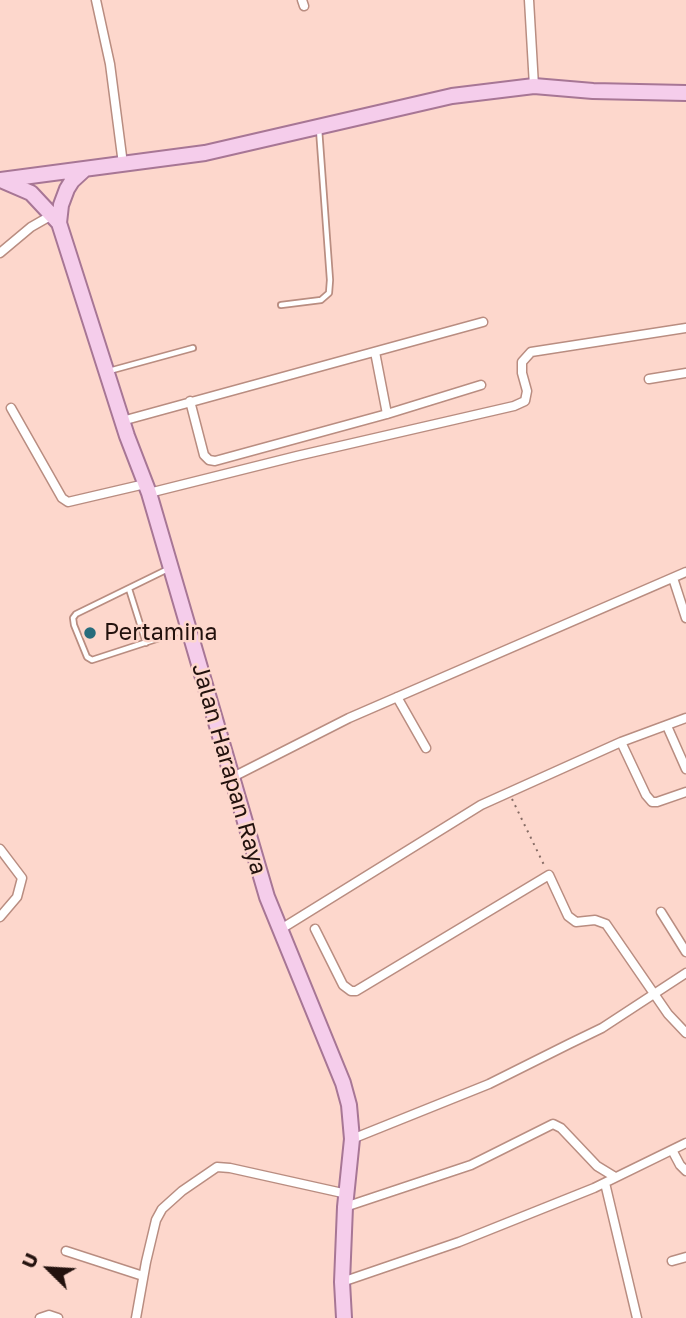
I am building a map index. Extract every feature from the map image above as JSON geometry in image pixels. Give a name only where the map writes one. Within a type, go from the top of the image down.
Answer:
[{"type":"main road","points":[[0,180],[205,153],[452,96],[534,86],[593,91],[686,93]]},
{"type":"main road","points":[[0,180],[31,193],[56,219],[67,189],[85,169]]},
{"type":"main road","name":"Jalan Harapan Raya","points":[[56,219],[147,489],[267,897],[343,1083],[351,1115],[352,1139],[342,1282],[344,1318]]},
{"type":"street","points":[[96,0],[110,64],[123,164]]},
{"type":"street","points":[[529,0],[534,86]]},
{"type":"street","points":[[0,253],[31,227],[56,219]]},
{"type":"street","points":[[122,421],[483,322]]},
{"type":"street","points":[[11,408],[62,498],[68,502],[147,489],[514,406],[525,401],[527,391],[522,373],[523,359],[531,352],[686,328]]},
{"type":"street","points":[[375,352],[387,414]]},
{"type":"street","points":[[649,379],[686,373]]},
{"type":"street","points":[[190,401],[204,454],[209,460],[215,461],[481,386]]},
{"type":"street","points":[[231,778],[331,726],[397,696],[686,572]]},
{"type":"street","points":[[673,578],[686,618]]},
{"type":"street","points":[[397,696],[426,747]]},
{"type":"street","points":[[281,929],[481,805],[621,742],[686,718]]},
{"type":"street","points":[[667,726],[686,769]]},
{"type":"street","points":[[621,742],[646,795],[652,802],[686,792]]},
{"type":"street","points":[[0,849],[22,878],[18,897],[0,917]]},
{"type":"street","points":[[315,929],[343,985],[356,991],[548,875],[571,920],[601,921],[606,924],[668,1014],[686,1034]]},
{"type":"street","points":[[661,912],[686,952]]},
{"type":"street","points":[[352,1139],[512,1072],[602,1028],[686,973]]},
{"type":"street","points":[[136,1318],[156,1220],[162,1209],[182,1191],[218,1167],[346,1200],[471,1165],[553,1124],[561,1128],[597,1166],[615,1177]]},
{"type":"street","points":[[342,1282],[459,1242],[605,1183],[686,1143]]},
{"type":"street","points":[[673,1150],[680,1166],[686,1171]]},
{"type":"street","points":[[605,1183],[637,1318]]},
{"type":"street","points":[[66,1251],[143,1276]]},
{"type":"street","points":[[672,1261],[686,1257]]},
{"type":"street","points":[[40,1318],[46,1315],[58,1318]]},
{"type":"lane","points":[[281,305],[321,300],[329,293],[318,129]]},
{"type":"lane","points":[[108,372],[193,348]]},
{"type":"lane","points":[[170,568],[76,614],[73,618],[74,625],[89,660],[188,629]]},
{"type":"lane","points":[[129,589],[146,643]]},
{"type":"path","points":[[509,792],[548,875]]},
{"type":"place","name":"Pertamina","points":[[90,633]]}]
